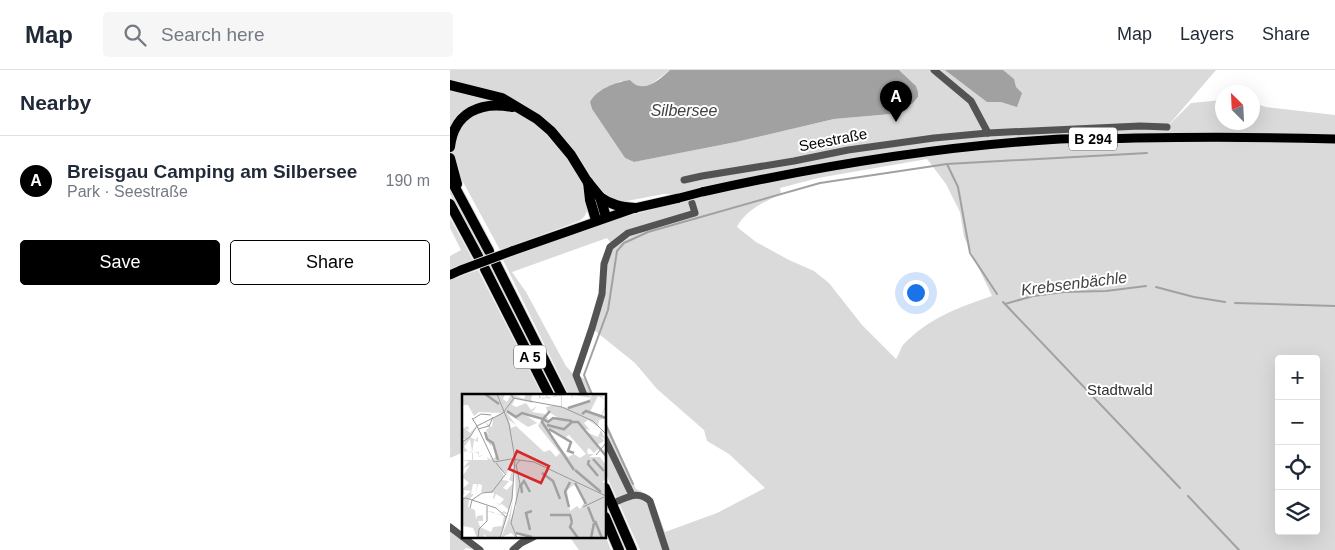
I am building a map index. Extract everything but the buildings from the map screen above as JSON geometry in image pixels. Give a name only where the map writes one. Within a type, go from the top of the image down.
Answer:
[{"type":"highway","points":[[450,85],[502,98],[537,119],[571,155],[587,181],[600,197],[609,204],[635,208]]},
{"type":"highway","points":[[450,147],[452,134],[456,127],[473,110],[498,104],[520,109]]},
{"type":"highway","points":[[450,158],[460,195]]},
{"type":"highway","points":[[450,178],[489,252]]},
{"type":"highway","points":[[587,181],[590,200],[601,219]]},
{"type":"highway","points":[[600,197],[601,219]]},
{"type":"highway","points":[[450,204],[478,256]]},
{"type":"highway","name":"A 5","points":[[496,264],[561,394]]},
{"type":"highway","name":"A 5","points":[[485,269],[548,394]]},
{"type":"highway","points":[[606,490],[632,550]]},
{"type":"highway","points":[[606,519],[619,550]]},
{"type":"main road","name":"B 294","points":[[450,274],[635,208],[773,176],[852,162],[944,149],[1060,139],[1264,137],[1335,140]]},
{"type":"street","points":[[934,70],[971,101],[988,133]]},
{"type":"street","name":"Seestraße","points":[[684,180],[794,162],[848,150],[934,138],[988,133],[1140,126],[1167,127]]},
{"type":"street","points":[[584,394],[576,375],[602,294],[604,264],[610,247],[628,233],[695,213],[692,203]]},
{"type":"street","points":[[606,441],[632,495]]},
{"type":"street","points":[[618,501],[632,495],[644,496],[650,501],[666,550]]},
{"type":"street","points":[[450,527],[462,536]]},
{"type":"street","points":[[464,538],[480,550]]},
{"type":"street","points":[[513,550],[521,543],[532,538]]},
{"type":"green space","name":"Stadtwald","points":[[450,70],[670,70],[650,85],[642,88],[621,81],[600,91],[590,102],[592,109],[625,158],[634,162],[736,142],[834,119],[891,114],[912,104],[918,97],[916,86],[899,70],[1216,70],[1167,127],[1191,103],[1215,101],[1215,130],[1260,130],[1260,105],[1335,115],[1335,550],[640,550],[606,474],[606,422],[636,489],[653,500],[665,532],[717,513],[765,488],[729,454],[707,441],[704,430],[657,389],[635,363],[594,330],[607,263],[613,246],[607,238],[512,272],[526,292],[566,366],[574,375],[586,379],[594,394],[569,394],[503,260],[605,222],[703,196],[664,194],[616,203],[602,194],[576,152],[551,125],[450,82]],"holes":[[[927,159],[946,184],[960,212],[964,237],[992,296],[956,309],[922,328],[903,345],[896,359],[862,325],[829,283],[814,271],[756,242],[737,227],[750,211],[781,194],[780,188],[818,178]]]},
{"type":"green space","points":[[450,88],[495,99],[496,102],[486,103],[450,134]]},
{"type":"green space","points":[[508,109],[522,115],[543,131],[565,156],[583,186],[588,200],[587,212],[579,221],[500,250],[456,169],[452,147],[459,127],[475,113]]},
{"type":"green space","points":[[450,187],[532,345],[529,346],[450,194]]},
{"type":"green space","points":[[450,218],[473,260],[450,271],[450,256],[461,250],[450,228]]},
{"type":"green space","points":[[478,270],[541,394],[462,394],[462,453],[450,458],[450,280]]},
{"type":"green space","points":[[450,530],[474,550],[466,548],[464,550],[450,550]]},
{"type":"green space","points":[[570,538],[606,538],[611,550],[579,550]]},
{"type":"water","name":"Silbersee","points":[[670,70],[899,70],[916,86],[918,97],[912,104],[891,114],[834,119],[736,142],[634,162],[625,158],[592,109],[590,102],[597,93],[613,84],[630,80],[640,86],[645,86],[656,82]]},
{"type":"water","points":[[945,70],[1003,70],[1014,79],[1016,87],[1022,93],[1017,107],[1001,102],[987,102]]},
{"type":"waterway","points":[[592,394],[584,375],[608,310],[617,251],[624,243],[648,232],[820,183],[947,164],[1147,153]]},
{"type":"waterway","points":[[947,164],[958,187],[970,253],[997,294]]},
{"type":"waterway","name":"Krebsenbächle","points":[[1005,304],[1033,296],[1064,292],[1106,291],[1146,286]]},
{"type":"waterway","name":"Krebsenbächle","points":[[1156,287],[1194,297],[1225,302]]},
{"type":"waterway","points":[[1003,302],[1180,488]]},
{"type":"waterway","name":"Krebsenbächle","points":[[1235,303],[1335,306]]},
{"type":"waterway","points":[[606,425],[633,484]]},
{"type":"waterway","points":[[1188,496],[1239,550]]},
{"type":"place","name":"Breisgau Camping am Silbersee","points":[[896,122]]}]
